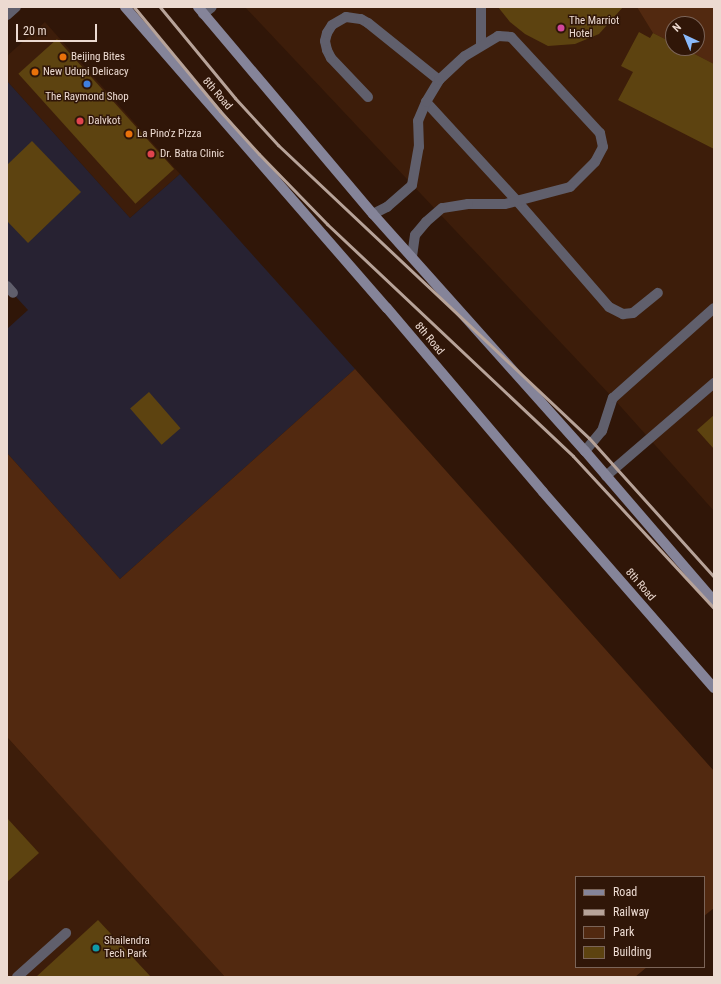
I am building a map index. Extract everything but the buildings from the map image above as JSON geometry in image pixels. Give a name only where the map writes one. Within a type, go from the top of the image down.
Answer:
[{"type":"main road","name":"8th Road","points":[[125,7],[387,308],[543,492],[714,688]]},
{"type":"main road","points":[[200,10],[373,214],[585,451],[714,601]]},
{"type":"street","points":[[7,15],[16,7]]},
{"type":"street","points":[[200,10],[212,7]]},
{"type":"street","points":[[481,45],[482,7]]},
{"type":"street","points":[[368,97],[331,58],[327,50],[327,32],[332,25],[346,17],[361,19],[368,23],[439,80]]},
{"type":"street","points":[[373,214],[387,207],[412,185],[419,147],[418,121],[426,102],[439,80],[465,56],[498,36],[511,37],[600,133],[603,147],[595,162],[570,187],[505,204],[468,204],[442,208],[426,222],[415,235],[412,257]]},
{"type":"street","points":[[426,102],[517,201],[609,307],[623,314],[633,313],[658,293]]},
{"type":"street","points":[[585,451],[602,431],[613,398],[714,308]]},
{"type":"street","points":[[606,476],[714,383]]},
{"type":"street","points":[[17,977],[66,933]]},
{"type":"shaded area","points":[[245,7],[714,7],[714,511],[613,398]]},
{"type":"shaded area","points":[[45,22],[180,174],[130,218],[7,81],[7,56]]},
{"type":"shaded area","points":[[7,81],[130,218],[180,174],[355,369],[120,579],[7,453],[7,329],[28,310],[7,287]]},
{"type":"shaded area","points":[[7,737],[137,879],[225,977],[7,977]]},
{"type":"green space","points":[[637,7],[714,7],[714,64],[698,56],[705,56],[705,16],[665,16],[665,39],[653,33]]},
{"type":"green space","points":[[355,369],[714,771],[714,908],[705,915],[705,876],[575,876],[575,968],[646,968],[635,977],[225,977],[7,737],[7,453],[120,579]]},
{"type":"railway","points":[[134,7],[220,111],[259,154],[327,224],[573,456],[714,608]]},
{"type":"railway","points":[[160,7],[235,98],[278,145],[589,438],[714,577]]},
{"type":"place","name":"The Marriot Hotel","points":[[561,28]]},
{"type":"place","name":"Beijing Bites","points":[[63,57]]},
{"type":"place","name":"New Udupi Delicacy","points":[[35,72]]},
{"type":"place","name":"The Raymond Shop","points":[[87,84]]},
{"type":"place","name":"Dalvkot","points":[[80,121]]},
{"type":"place","name":"La Pino'z Pizza","points":[[129,134]]},
{"type":"place","name":"Dr. Batra Clinic","points":[[151,154]]},
{"type":"place","name":"Shailendra Tech Park","points":[[96,948]]}]
